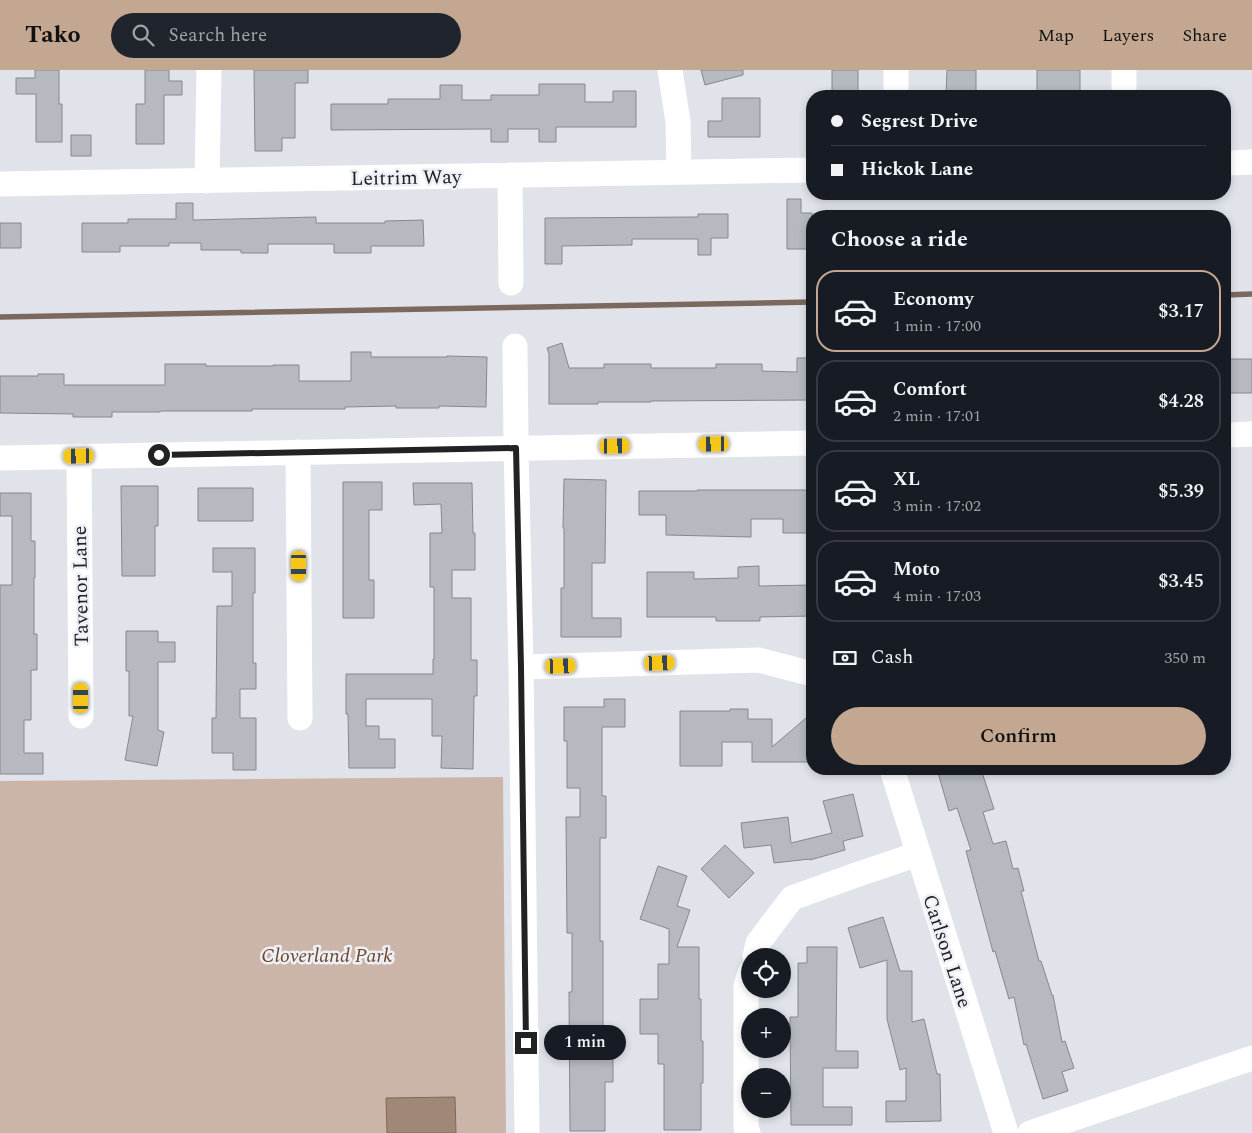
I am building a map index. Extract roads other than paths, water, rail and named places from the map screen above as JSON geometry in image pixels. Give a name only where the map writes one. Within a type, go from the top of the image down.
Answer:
[{"type":"street","points":[[207,181],[209,70]]},
{"type":"street","points":[[670,70],[678,122],[679,172]]},
{"type":"street","points":[[896,70],[896,90]]},
{"type":"street","points":[[1124,70],[1124,90]]},
{"type":"street","points":[[1231,163],[1252,162]]},
{"type":"street","name":"Leitrim Way","points":[[0,184],[806,170]]},
{"type":"street","points":[[510,175],[511,283]]},
{"type":"street","points":[[515,346],[527,1133]]},
{"type":"street","points":[[1231,435],[1252,434]]},
{"type":"street","points":[[0,458],[806,442]]},
{"type":"street","points":[[298,452],[300,718]]},
{"type":"street","name":"Tavenor Lane","points":[[79,456],[81,716]]},
{"type":"street","points":[[521,668],[759,660],[806,672]]},
{"type":"street","name":"Carlson Lane","points":[[894,775],[1006,1133]]},
{"type":"street","points":[[756,948],[758,943],[792,898],[856,874],[918,854]]},
{"type":"street","points":[[746,998],[746,1127],[748,1133]]},
{"type":"street","points":[[1030,1133],[1252,1058]]},
{"type":"waterway","points":[[1231,295],[1252,294]]},
{"type":"waterway","points":[[0,317],[806,302]]},
{"type":"park label","name":"Cloverland Park","points":[[327,955]]}]
